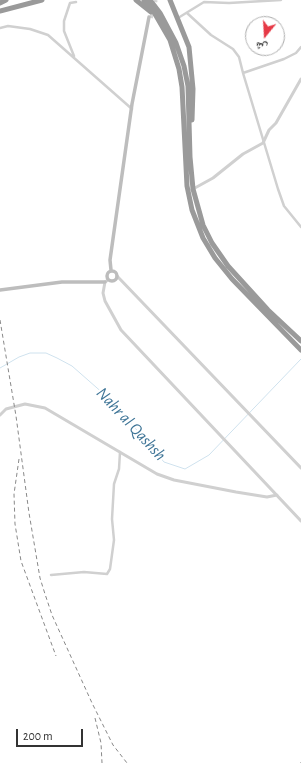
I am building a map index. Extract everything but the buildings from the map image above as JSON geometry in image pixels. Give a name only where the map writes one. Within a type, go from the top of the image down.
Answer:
[{"type":"highway","points":[[0,3],[6,0]]},
{"type":"highway","points":[[0,11],[42,0]]},
{"type":"highway","points":[[136,0],[158,19]]},
{"type":"highway","points":[[144,0],[158,19],[170,40],[179,69],[182,86],[187,186],[192,210],[200,231],[215,258],[232,280],[288,332],[301,341]]},
{"type":"highway","points":[[150,0],[160,13],[176,43],[184,66],[188,86],[190,157],[193,189],[203,225],[220,255],[288,332],[301,350]]},
{"type":"highway","points":[[170,0],[189,47],[192,64],[193,89],[190,157]]},
{"type":"main road","points":[[111,270],[110,260],[132,109],[150,18]]},
{"type":"main road","points":[[0,290],[62,282],[115,280],[117,276],[116,272],[111,270]]},
{"type":"main road","points":[[107,281],[107,273],[111,270]]},
{"type":"street","points":[[178,19],[204,2],[229,3],[281,0]]},
{"type":"street","points":[[74,57],[64,31],[64,21],[70,3],[76,2]]},
{"type":"street","points":[[187,13],[211,34],[233,49],[239,57],[263,143],[284,206],[301,227]]},
{"type":"street","points":[[0,28],[8,26],[30,29],[48,35],[132,109]]},
{"type":"street","points":[[243,73],[284,59],[296,53],[301,47]]},
{"type":"street","points":[[193,189],[214,178],[242,154],[263,143],[268,130],[276,123],[301,79]]},
{"type":"street","points":[[117,276],[301,468]]},
{"type":"street","points":[[107,281],[103,293],[105,301],[121,330],[301,521]]},
{"type":"street","points":[[0,415],[6,409],[25,404],[45,408],[157,474],[174,480],[267,497],[277,495]]},
{"type":"street","points":[[51,575],[84,572],[106,574],[110,570],[114,557],[112,519],[114,484],[119,468],[120,452]]},
{"type":"waterway","name":"Nahr al Qashsh","points":[[0,368],[19,357],[30,353],[46,353],[72,366],[113,402],[164,462],[185,469],[209,455],[301,359]]},
{"type":"tunnel","points":[[151,18],[156,0]]},
{"type":"railway","points":[[0,320],[40,578],[52,615],[92,703],[113,745],[127,763]]},
{"type":"railway","points":[[19,459],[14,494],[15,524],[21,561],[56,656]]},
{"type":"railway","points":[[95,718],[101,743],[102,763]]}]
